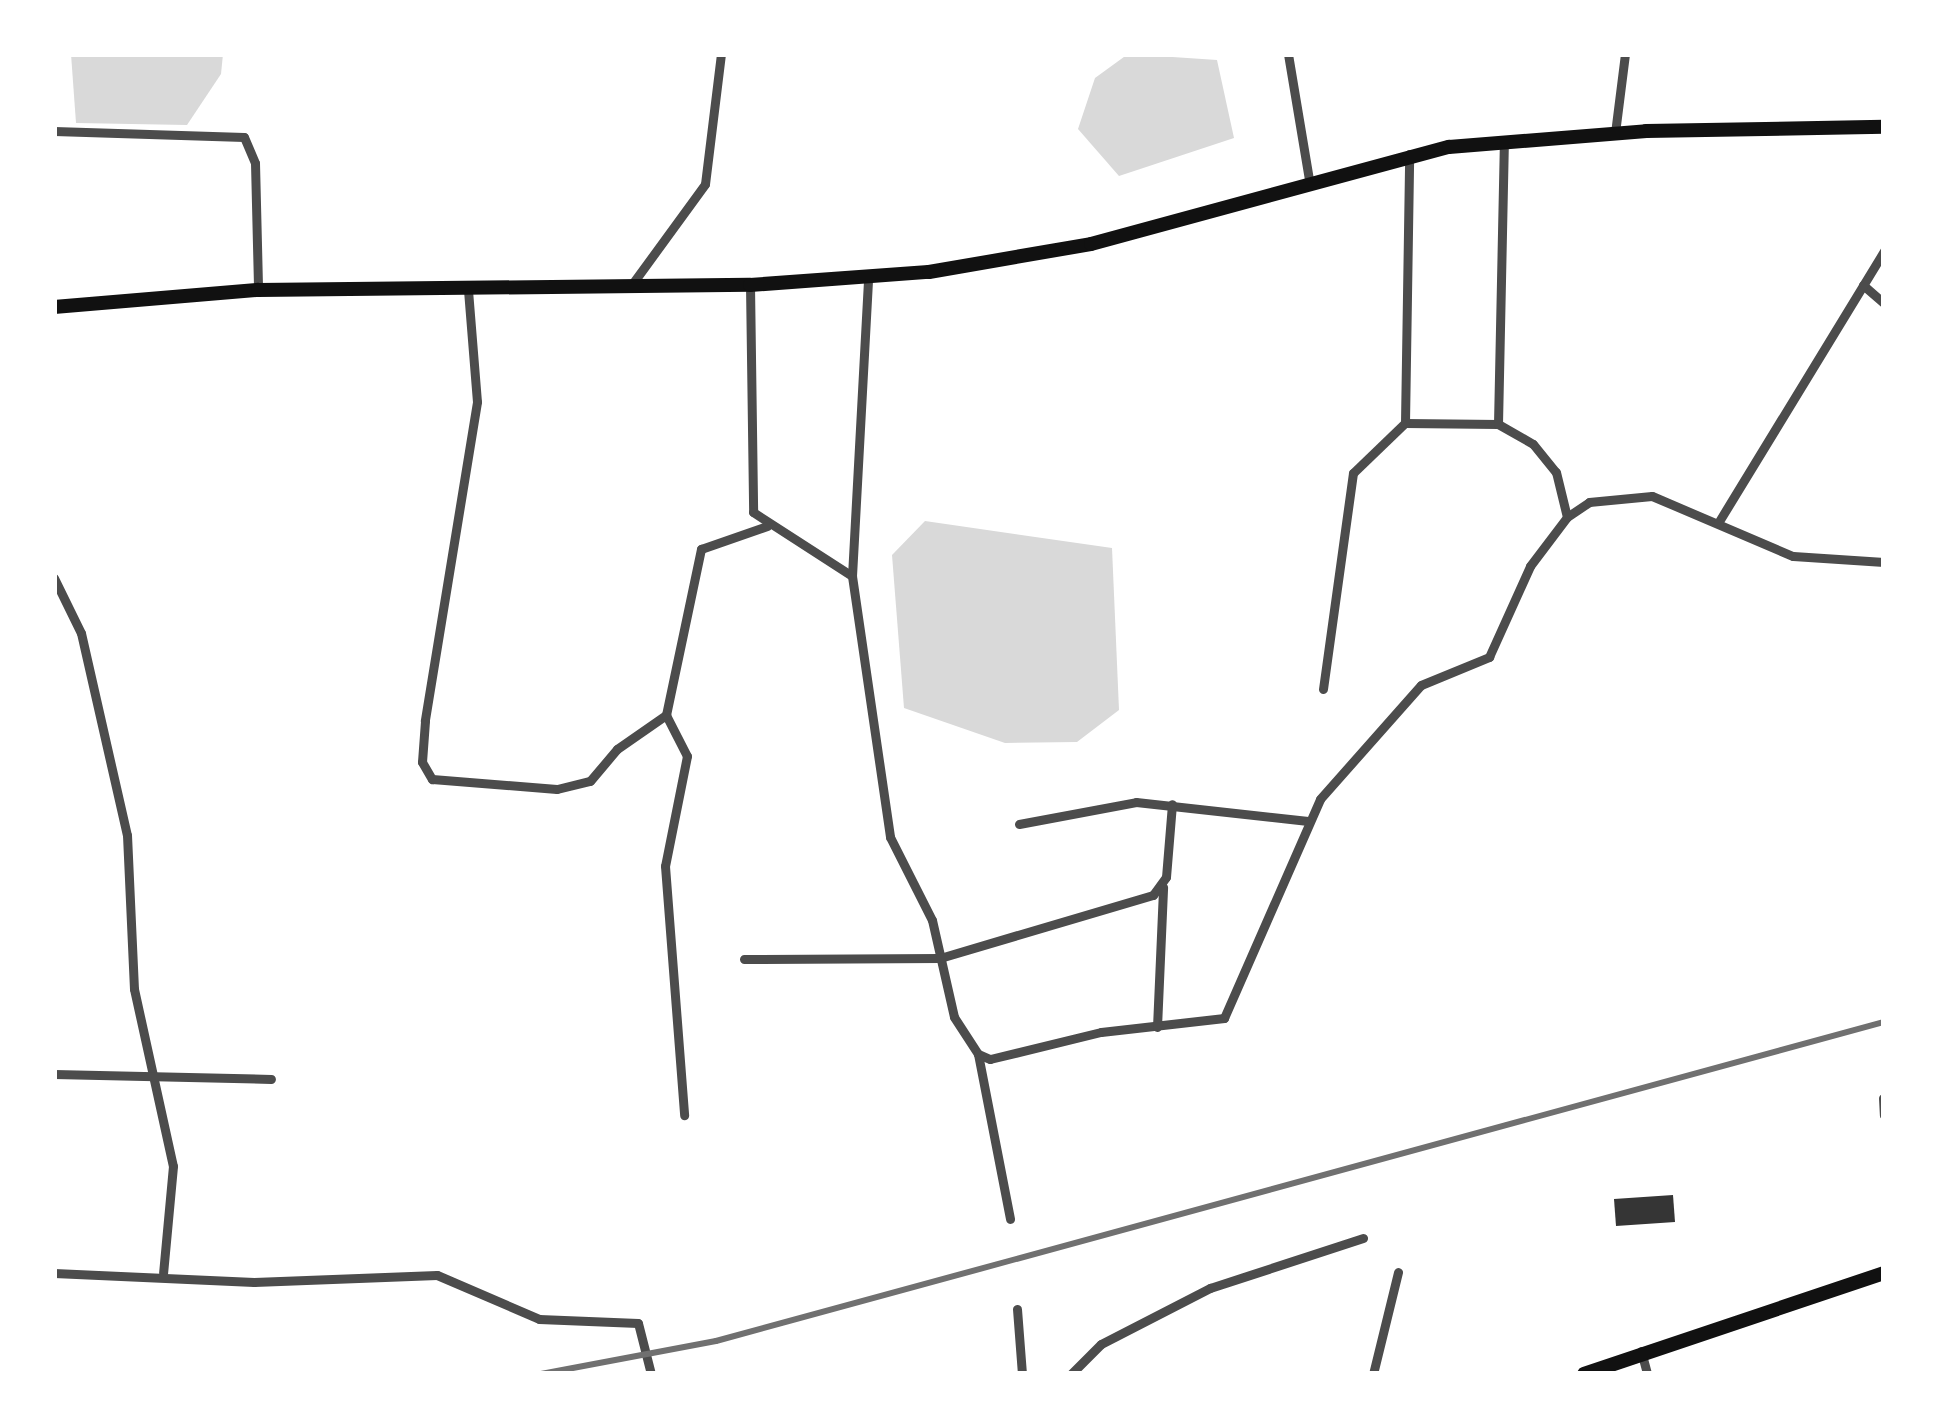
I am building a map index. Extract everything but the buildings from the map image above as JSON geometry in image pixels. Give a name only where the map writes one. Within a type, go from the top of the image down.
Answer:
[{"type":"main road","points":[[54,307],[258,290],[630,287],[868,277],[1068,249],[1309,179],[1409,154],[1504,139],[1884,127]]},
{"type":"main road","points":[[1584,1374],[1641,1351],[1884,1273]]},
{"type":"street","points":[[630,287],[705,184],[722,54]]},
{"type":"street","points":[[1288,54],[1309,179]]},
{"type":"street","points":[[1615,133],[1625,54]]},
{"type":"street","points":[[54,131],[244,137],[255,163],[258,290]]},
{"type":"street","points":[[1498,424],[1504,139]]},
{"type":"street","points":[[1405,423],[1409,154]]},
{"type":"street","points":[[1718,523],[1884,251]]},
{"type":"street","points":[[868,277],[852,576],[890,837],[927,905],[954,1017],[978,1054],[1010,1220]]},
{"type":"street","points":[[750,284],[749,484],[753,512],[767,526],[830,556],[852,576]]},
{"type":"street","points":[[1863,285],[1884,303]]},
{"type":"street","points":[[467,290],[478,402],[425,722],[424,772],[446,782],[576,788],[666,715]]},
{"type":"street","points":[[1324,689],[1348,490],[1359,462],[1405,423],[1498,424],[1533,444],[1556,472],[1567,517]]},
{"type":"street","points":[[978,1054],[1011,1059],[1101,1032],[1204,1024],[1236,1004],[1308,821],[1400,703],[1449,670],[1489,657],[1530,566],[1567,517],[1589,502],[1652,496],[1815,562],[1884,562]]},
{"type":"street","points":[[684,1114],[665,866],[687,755],[666,715],[695,559],[711,543],[767,526]]},
{"type":"street","points":[[54,578],[81,633],[127,835],[130,954],[172,1166],[163,1273]]},
{"type":"street","points":[[1018,824],[1107,803],[1172,804],[1308,821]]},
{"type":"street","points":[[1157,1028],[1172,804]]},
{"type":"street","points":[[744,959],[940,958],[1163,886]]},
{"type":"street","points":[[54,1074],[154,1080],[271,1079]]},
{"type":"street","points":[[1883,1098],[1884,1115]]},
{"type":"street","points":[[1071,1374],[1101,1344],[1210,1288],[1363,1238]]},
{"type":"street","points":[[1373,1374],[1398,1272]]},
{"type":"street","points":[[54,1273],[163,1273],[254,1282],[437,1275],[538,1319],[638,1323],[651,1374]]},
{"type":"street","points":[[1017,1309],[1022,1374]]},
{"type":"street","points":[[1641,1351],[1647,1374]]},
{"type":"shaded area","points":[[71,54],[223,54],[221,74],[187,125],[76,123]]},
{"type":"shaded area","points":[[1128,54],[1217,60],[1234,138],[1119,176],[1078,129],[1095,78]]},
{"type":"shaded area","points":[[925,521],[1112,548],[1119,710],[1077,742],[1005,743],[904,708],[892,555]]},
{"type":"railway","points":[[541,1374],[716,1341],[1884,1022]]}]
